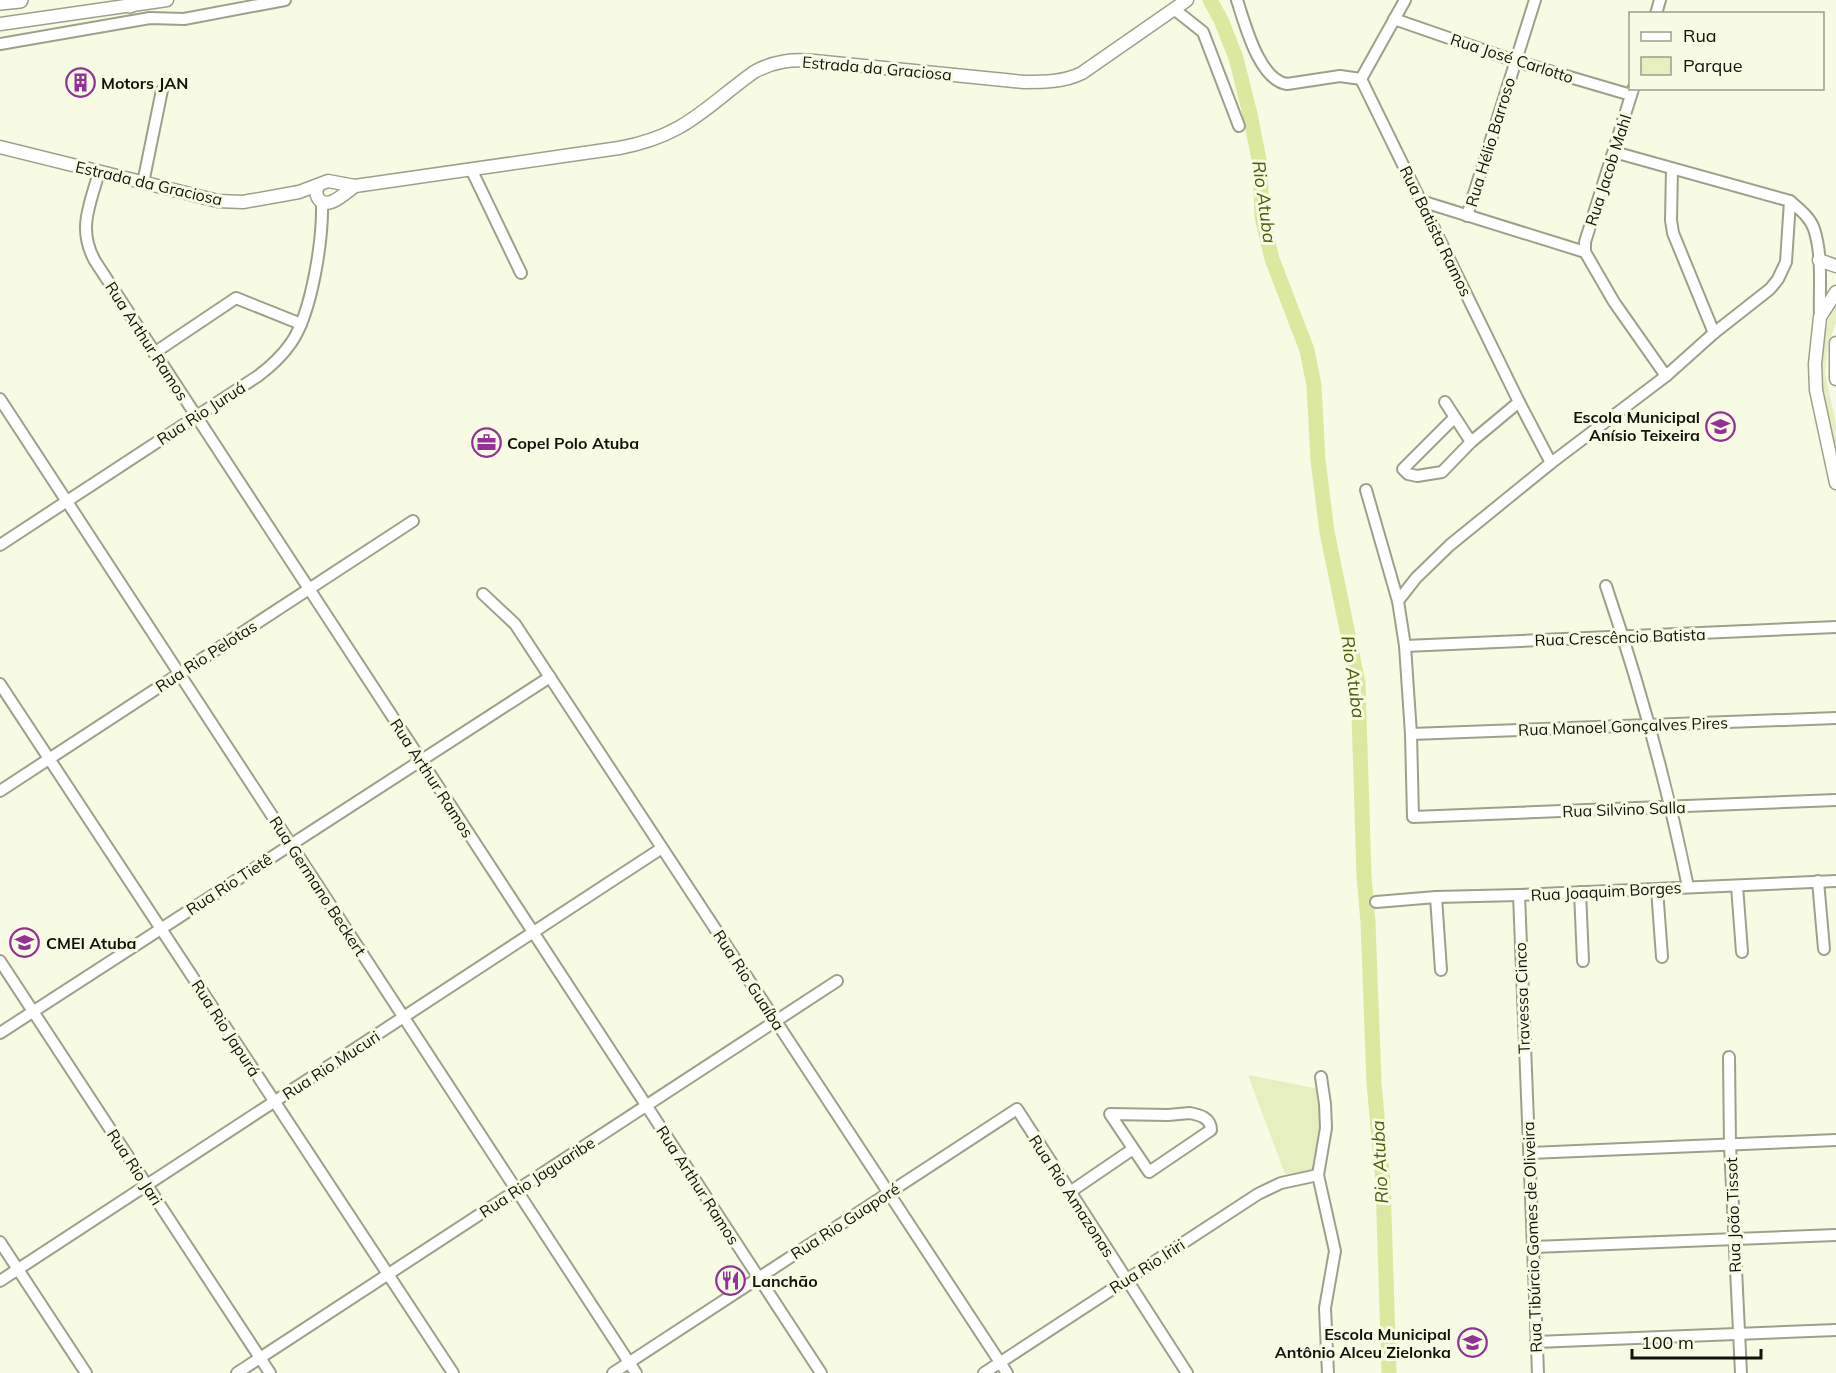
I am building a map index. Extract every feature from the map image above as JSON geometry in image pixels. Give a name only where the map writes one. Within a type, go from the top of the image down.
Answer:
[{"type":"highway","points":[[0,3],[20,0]]},
{"type":"main road","points":[[0,24],[167,0]]},
{"type":"main road","name":"Estrada da Graciosa","points":[[0,147],[205,199],[231,202],[260,199],[299,192],[323,182],[355,186],[619,148],[651,141],[691,122],[754,72],[786,60],[1024,82],[1067,79],[1082,73],[1187,0]]},
{"type":"main road","points":[[327,201],[339,190],[333,182]]},
{"type":"main road","points":[[319,184],[316,189],[327,201]]},
{"type":"main road","name":"Estrada da Graciosa","points":[[327,201],[355,186]]},
{"type":"main road","points":[[299,192],[327,201]]},
{"type":"main road","points":[[1819,260],[1836,266]]},
{"type":"main road","points":[[1836,292],[1820,317],[1815,364],[1816,390],[1836,483]]},
{"type":"main road","points":[[1836,343],[1836,379]]},
{"type":"street","points":[[0,44],[150,18],[184,19],[285,0]]},
{"type":"street","points":[[1237,0],[1263,67],[1279,83],[1287,84],[1340,76],[1361,79],[1405,0]]},
{"type":"street","name":"Rua Hélio Barroso","points":[[1467,216],[1535,0]]},
{"type":"street","points":[[1174,9],[1203,32],[1239,126]]},
{"type":"street","name":"Rua José Carlotto","points":[[1394,19],[1515,61],[1632,92]]},
{"type":"street","name":"Rua Batista Ramos","points":[[1361,79],[1551,463]]},
{"type":"street","points":[[143,183],[162,90]]},
{"type":"street","name":"Rua Jacob Mahl","points":[[1585,252],[1585,242],[1632,92]]},
{"type":"street","points":[[1614,152],[1790,201],[1804,213],[1814,227],[1819,260],[1820,317]]},
{"type":"street","points":[[471,170],[520,273]]},
{"type":"street","points":[[1672,170],[1673,233],[1714,333]]},
{"type":"street","name":"Rua Arthur Ramos","points":[[99,172],[86,219],[86,241],[95,261],[821,1373]]},
{"type":"street","name":"Rua Rio Juruá","points":[[0,545],[271,366],[292,342],[301,324],[309,298],[327,201]]},
{"type":"street","points":[[1421,201],[1585,252],[1614,302],[1666,376]]},
{"type":"street","points":[[1398,601],[1416,578],[1450,545],[1551,463],[1666,376],[1714,333],[1770,289],[1783,270],[1787,253],[1790,201]]},
{"type":"street","points":[[154,352],[236,298],[301,324]]},
{"type":"street","name":"Rua Germano Beckert","points":[[0,399],[636,1373]]},
{"type":"street","points":[[1445,402],[1471,442]]},
{"type":"street","points":[[1454,418],[1403,468],[1408,474],[1417,476],[1442,472],[1471,442],[1519,402]]},
{"type":"street","points":[[1366,490],[1398,601],[1405,646],[1410,734]]},
{"type":"street","name":"Rua Rio Pelotas","points":[[0,791],[413,521]]},
{"type":"street","points":[[1606,586],[1650,724],[1672,808],[1688,888]]},
{"type":"street","name":"Rua Rio Guaíba","points":[[483,594],[515,624],[1007,1373]]},
{"type":"street","name":"Rua Crescêncio Batista","points":[[1405,646],[1836,627]]},
{"type":"street","name":"Rua Rio Tietê","points":[[0,1032],[549,677]]},
{"type":"street","name":"Rua Rio Japurá","points":[[0,684],[453,1373]]},
{"type":"street","name":"Rua Manoel Gonçalves Pires","points":[[1410,734],[1836,718]]},
{"type":"street","name":"Rua Silvino Salla","points":[[1410,734],[1413,817],[1836,800]]},
{"type":"street","name":"Rua Rio Mucuri","points":[[0,1281],[662,848]]},
{"type":"street","name":"Rua Joaquim Borges","points":[[1376,902],[1436,897],[1836,880]]},
{"type":"street","points":[[1818,881],[1824,949]]},
{"type":"street","points":[[1737,886],[1742,952]]},
{"type":"street","points":[[1658,889],[1662,957]]},
{"type":"street","points":[[1580,892],[1583,961]]},
{"type":"street","name":"Travessa Cinco","points":[[1519,895],[1526,1101]]},
{"type":"street","points":[[1436,897],[1441,970]]},
{"type":"street","name":"Rua Rio Jari","points":[[0,961],[270,1373]]},
{"type":"street","name":"Rua Rio Jaguaribe","points":[[237,1373],[837,981]]},
{"type":"street","name":"Rua João Tissot","points":[[1730,1057],[1730,1145],[1740,1373]]},
{"type":"street","points":[[1321,1077],[1326,1128],[1318,1175],[1335,1251],[1325,1308],[1328,1373]]},
{"type":"street","name":"Rua Tibúrcio Gomes de Oliveira","points":[[1526,1101],[1538,1373]]},
{"type":"street","name":"Rua Rio Guaporé","points":[[613,1373],[1017,1109]]},
{"type":"street","name":"Rua Rio Amazonas","points":[[1017,1109],[1187,1373]]},
{"type":"street","points":[[1190,1113],[1206,1119],[1211,1125],[1208,1134],[1149,1172],[1133,1149],[1110,1114],[1157,1116],[1190,1113]]},
{"type":"street","points":[[1530,1153],[1836,1140]]},
{"type":"street","points":[[1070,1192],[1133,1149]]},
{"type":"street","name":"Rua Rio Iriri","points":[[984,1373],[1258,1194],[1281,1182],[1318,1175]]},
{"type":"street","points":[[1534,1247],[1836,1235]]},
{"type":"street","points":[[0,1242],[86,1373]]},
{"type":"street","points":[[1536,1342],[1836,1330]]},
{"type":"green space","points":[[1836,300],[1836,323],[1828,344],[1825,373],[1836,424],[1836,461],[1824,399],[1821,360],[1828,321]]},
{"type":"green space","points":[[1248,1075],[1319,1089],[1321,1119],[1316,1170],[1285,1174]]},
{"type":"waterway","name":"Rio Atuba","points":[[1210,0],[1221,20],[1236,58],[1260,165],[1262,217],[1272,259],[1307,350],[1314,385],[1318,460],[1327,532],[1358,683],[1364,876],[1374,1083],[1383,1182],[1389,1373]]},
{"type":"place","name":"Motors JAN","points":[[80,83]]},
{"type":"place","name":"Escola Municipal Anísio Teixeira","points":[[1721,426]]},
{"type":"place","name":"Copel Polo Atuba","points":[[486,443]]},
{"type":"place","name":"CMEI Atuba","points":[[25,943]]},
{"type":"place","name":"Lanchão","points":[[731,1281]]},
{"type":"place","name":"Escola Municipal Antônio Alceu Zielonka","points":[[1472,1343]]}]
